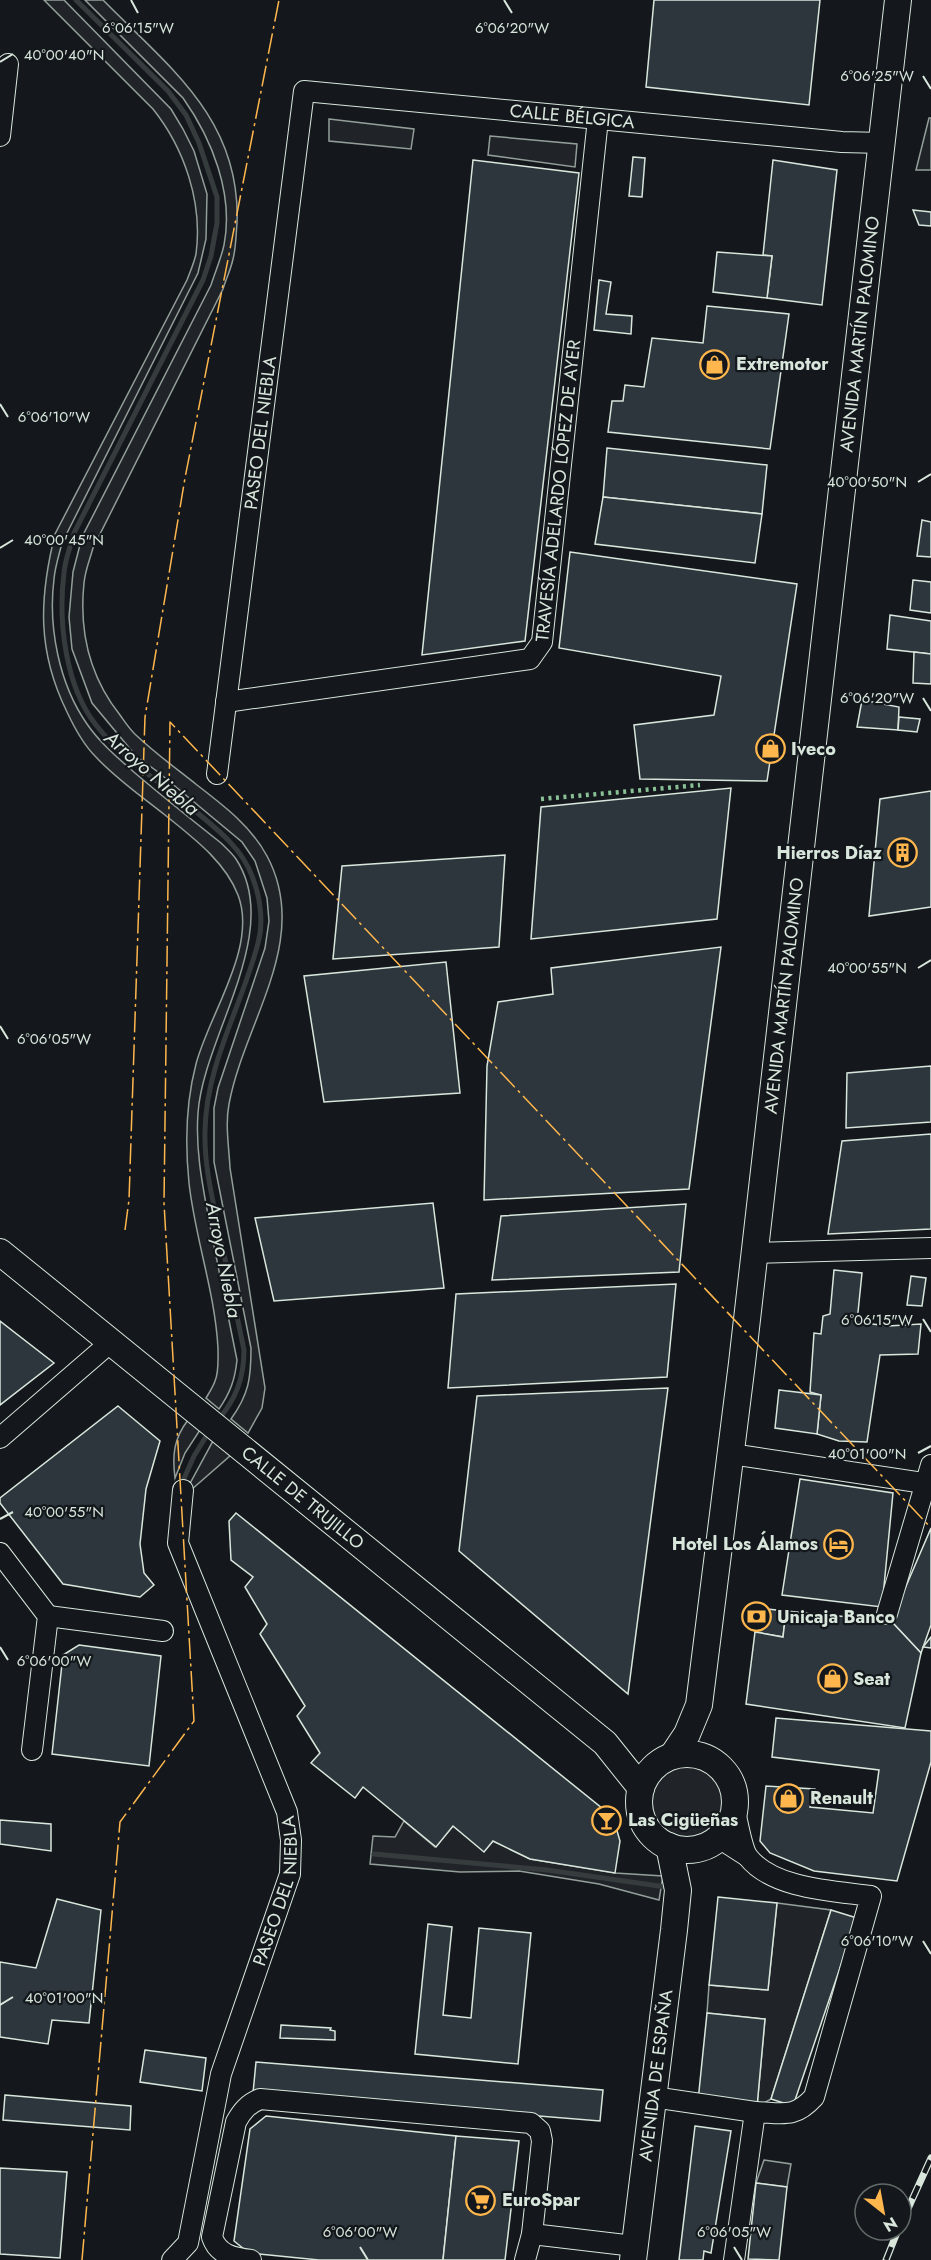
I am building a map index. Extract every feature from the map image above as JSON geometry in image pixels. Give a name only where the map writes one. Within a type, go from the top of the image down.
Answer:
[{"type":"main road","name":"AVENIDA MARTÍN PALOMINO","points":[[664,1761],[687,1734],[699,1705],[755,1253],[898,0]]},
{"type":"main road","name":"CALLE DE TRUJILLO","points":[[0,1252],[605,1743]]},
{"type":"main road","name":"AVENIDA MARTÍN PALOMINO","points":[[699,1705],[713,1761]]},
{"type":"main road","points":[[605,1743],[664,1761]]},
{"type":"main road","points":[[605,1743],[641,1788]]},
{"type":"main road","points":[[687,1753],[701,1755],[713,1761],[725,1770],[736,1797],[735,1812],[729,1826],[710,1843],[684,1850],[669,1846],[650,1832],[642,1819],[639,1803],[641,1788],[646,1776],[664,1761],[687,1753]]},
{"type":"main road","name":"AVENIDA DE ESPAÑA","points":[[678,1890],[710,1843]]},
{"type":"main road","name":"AVENIDA DE ESPAÑA","points":[[633,2253],[678,1890],[669,1846]]},
{"type":"street","points":[[0,135],[8,64]]},
{"type":"street","name":"CALLE BÉLGICA","points":[[304,91],[882,143]]},
{"type":"street","name":"PASEO DEL NIEBLA","points":[[217,774],[304,91]]},
{"type":"street","name":"TRAVESÍA ADELARDO LÓPEZ DE AYER","points":[[226,702],[530,659],[542,642],[598,119]]},
{"type":"street","points":[[755,1253],[931,1248]]},
{"type":"street","points":[[0,1438],[111,1342]]},
{"type":"street","points":[[731,1454],[929,1477],[887,1614]]},
{"type":"street","name":"PASEO DEL NIEBLA","points":[[172,2260],[188,2243],[221,2074],[290,1874],[291,1840],[287,1812],[178,1543],[183,1490]]},
{"type":"street","points":[[0,1552],[48,1616],[33,1750]]},
{"type":"street","points":[[48,1616],[163,1631]]},
{"type":"street","points":[[735,1812],[747,1856]]},
{"type":"street","points":[[653,2097],[755,2112],[792,2113],[803,2109],[814,2097],[871,1896],[790,1883],[765,1871],[747,1856],[710,1843]]},
{"type":"street","points":[[251,2260],[234,2258],[222,2252],[215,2245],[212,2237],[236,2122],[251,2103],[260,2099],[531,2123],[540,2130],[542,2141],[532,2234],[525,2260]]},
{"type":"street","points":[[734,2260],[755,2112]]},
{"type":"street","points":[[532,2234],[633,2253]]},
{"type":"shaded area","points":[[44,0],[64,0],[171,109],[194,151],[207,194],[206,239],[198,273],[62,543],[55,574],[53,616],[58,654],[69,691],[92,731],[122,762],[229,851],[236,859],[248,888],[251,919],[246,951],[237,985],[203,1083],[197,1128],[203,1187],[237,1360],[231,1386],[219,1409],[206,1398],[216,1377],[218,1348],[213,1306],[189,1183],[187,1123],[196,1064],[237,958],[242,936],[242,915],[238,895],[225,871],[207,850],[103,764],[79,735],[57,690],[50,668],[44,624],[46,581],[55,534],[187,280],[196,254],[197,215],[189,177],[164,124],[153,109]]},
{"type":"shaded area","points":[[85,0],[103,0],[152,48],[196,98],[214,124],[227,154],[235,186],[237,223],[235,246],[223,289],[93,548],[85,574],[83,619],[94,669],[101,685],[128,726],[134,734],[245,826],[267,856],[279,887],[282,919],[279,950],[237,1073],[227,1120],[230,1168],[265,1388],[262,1408],[248,1433],[231,1419],[242,1402],[248,1385],[251,1348],[214,1162],[214,1108],[218,1088],[265,948],[269,921],[267,898],[255,861],[242,842],[136,756],[92,703],[72,649],[69,617],[73,572],[82,537],[211,285],[224,245],[226,206],[218,168],[211,149],[183,98]]},
{"type":"shaded area","points":[[929,118],[931,118],[931,170],[916,170]]},
{"type":"shaded area","points":[[329,119],[414,129],[411,149],[329,141]]},
{"type":"shaded area","points":[[490,136],[577,144],[575,167],[488,155]]},
{"type":"shaded area","points":[[188,1420],[200,1430],[185,1453],[175,1478],[175,1447]]},
{"type":"shaded area","points":[[213,1441],[231,1455],[191,1490],[187,1489]]},
{"type":"shaded area","points":[[681,1766],[695,1766],[714,1776],[724,1795],[724,1809],[714,1828],[695,1838],[681,1838],[662,1828],[652,1809],[652,1795],[662,1776]]},
{"type":"shaded area","points":[[404,1821],[435,1847],[453,1826],[484,1851],[493,1841],[530,1859],[615,1873],[663,1876],[659,1900],[599,1884],[519,1871],[460,1872],[370,1864],[373,1836],[395,1837]]},
{"type":"shaded area","points":[[777,1903],[831,1910],[771,2099],[757,2107],[765,2019],[707,2013],[709,1985],[768,1990]]},
{"type":"shaded area","points":[[764,2160],[791,2164],[787,2187],[756,2183]]},
{"type":"building","points":[[654,0],[820,0],[809,105],[646,87]]},
{"type":"building","points":[[633,157],[645,158],[642,197],[629,196]]},
{"type":"building","points":[[473,160],[579,173],[525,641],[422,655]]},
{"type":"building","points":[[773,160],[837,170],[822,305],[767,298],[772,256],[763,255]]},
{"type":"building","points":[[913,210],[931,212],[931,226],[919,225]]},
{"type":"building","points":[[717,252],[772,256],[767,298],[713,292]]},
{"type":"building","points":[[599,280],[611,282],[606,314],[632,316],[631,334],[594,330]]},
{"type":"building","name":"Extremotor","points":[[707,306],[789,314],[770,449],[608,432],[612,401],[623,401],[625,385],[644,387],[652,338],[703,343]]},
{"type":"building","points":[[607,448],[767,465],[762,514],[603,497]]},
{"type":"building","points":[[603,497],[762,514],[755,563],[595,544]]},
{"type":"building","points":[[922,520],[931,522],[931,557],[917,556]]},
{"type":"building","points":[[570,552],[797,584],[767,781],[640,779],[634,725],[714,715],[721,676],[559,648]]},
{"type":"building","points":[[913,580],[931,582],[931,613],[910,610]]},
{"type":"building","points":[[890,615],[931,621],[931,654],[887,649]]},
{"type":"building","points":[[914,652],[931,654],[931,684],[913,683]]},
{"type":"building","points":[[862,700],[899,707],[898,730],[857,727]]},
{"type":"building","points":[[899,717],[920,719],[917,732],[898,730]]},
{"type":"building","points":[[731,788],[717,919],[531,939],[541,807]]},
{"type":"building","name":"Hierros Díaz","points":[[931,791],[931,907],[869,916],[880,799]]},
{"type":"building","points":[[505,855],[499,947],[333,959],[342,866]]},
{"type":"building","points":[[721,947],[689,1189],[484,1200],[487,1066],[498,1002],[553,994],[551,968]]},
{"type":"building","points":[[446,962],[460,1093],[324,1102],[304,976]]},
{"type":"building","points":[[931,1066],[931,1122],[846,1128],[847,1073]]},
{"type":"building","points":[[931,1134],[931,1229],[828,1234],[842,1141]]},
{"type":"building","points":[[433,1203],[444,1288],[274,1301],[255,1218]]},
{"type":"building","points":[[686,1204],[679,1272],[492,1280],[501,1216]]},
{"type":"building","points":[[834,1270],[862,1273],[857,1322],[888,1326],[921,1324],[918,1354],[880,1355],[867,1442],[839,1441],[817,1434],[821,1395],[810,1392],[814,1333],[821,1334],[823,1316],[830,1314]]},
{"type":"building","points":[[911,1276],[926,1278],[922,1306],[907,1305]]},
{"type":"building","points":[[676,1284],[667,1377],[448,1388],[456,1294]]},
{"type":"building","points":[[0,1321],[54,1363],[0,1405]]},
{"type":"building","points":[[668,1388],[628,1694],[459,1551],[477,1396]]},
{"type":"building","points":[[779,1390],[821,1395],[817,1434],[775,1428]]},
{"type":"building","points":[[118,1406],[160,1441],[146,1489],[140,1544],[144,1573],[154,1585],[140,1597],[63,1584],[0,1503],[0,1498]]},
{"type":"building","name":"Hotel Los Álamos","points":[[800,1479],[893,1493],[882,1607],[782,1595]]},
{"type":"building","points":[[236,1513],[613,1817],[620,1841],[615,1873],[530,1859],[493,1841],[484,1852],[453,1826],[436,1847],[363,1787],[355,1798],[311,1763],[320,1753],[297,1716],[305,1706],[260,1634],[267,1624],[245,1587],[253,1577],[231,1560],[229,1521]]},
{"type":"building","points":[[931,1528],[931,1625],[921,1653],[891,1621]]},
{"type":"building","points":[[757,1608],[786,1611],[783,1637],[755,1632]]},
{"type":"building","name":"Seat","points":[[786,1611],[891,1621],[921,1653],[905,1728],[746,1704],[755,1632],[783,1637]]},
{"type":"building","points":[[931,1637],[931,1648],[923,1647]]},
{"type":"building","points":[[79,1645],[161,1656],[149,1766],[52,1754],[63,1655]]},
{"type":"building","name":"Renault","points":[[776,1718],[931,1731],[931,1762],[897,1881],[814,1871],[770,1853],[760,1841],[766,1786],[815,1789],[810,1807],[873,1813],[879,1770],[772,1757]]},
{"type":"building","points":[[0,1820],[51,1824],[51,1851],[0,1844]]},
{"type":"building","points":[[718,1897],[777,1903],[768,1990],[709,1985]]},
{"type":"building","points":[[57,1899],[101,1910],[89,2023],[52,2020],[48,2044],[0,2037],[0,1962],[36,1968]]},
{"type":"building","points":[[831,1910],[857,1918],[793,2106],[771,2099]]},
{"type":"building","points":[[428,1924],[452,1927],[443,2015],[471,2018],[479,1928],[531,1933],[518,2064],[415,2054]]},
{"type":"building","points":[[707,2013],[765,2019],[757,2107],[698,2101]]},
{"type":"building","points":[[281,2025],[331,2028],[330,2030],[335,2031],[335,2040],[280,2038]]},
{"type":"building","points":[[145,2050],[206,2058],[202,2091],[140,2082]]},
{"type":"building","points":[[256,2062],[603,2090],[600,2121],[253,2093]]},
{"type":"building","points":[[5,2095],[131,2106],[130,2130],[3,2120]]},
{"type":"building","points":[[266,2116],[456,2136],[443,2260],[319,2260],[249,2253],[234,2241],[250,2129]]},
{"type":"building","points":[[695,2126],[731,2131],[711,2253],[704,2251],[703,2260],[679,2260]]},
{"type":"building","name":"EuroSpar","points":[[456,2136],[519,2141],[505,2260],[443,2260]]},
{"type":"building","points":[[0,2168],[67,2172],[60,2258],[0,2254]]},
{"type":"building","points":[[756,2183],[787,2187],[779,2260],[748,2259]]},
{"type":"waterway","name":"Arroyo Niebla","points":[[76,0],[168,91],[186,115],[199,143],[217,197],[217,223],[211,256],[203,280],[74,533],[65,568],[62,611],[66,652],[77,691],[85,709],[106,737],[128,758],[207,821],[234,846],[247,865],[259,900],[260,935],[211,1082],[205,1131],[209,1180],[244,1350],[238,1388],[218,1420]]},
{"type":"waterway","name":"Arroyo Niebla","points":[[182,1483],[194,1456],[210,1430]]},
{"type":"waterway","points":[[374,1854],[547,1870],[666,1887]]},
{"type":"railway","points":[[913,2198],[931,2158]]},
{"type":"railway","points":[[886,2260],[893,2242]]},
{"type":"hedge","points":[[541,799],[700,785]]},
{"type":"power","points":[[125,1230],[129,1200],[145,717],[185,478],[279,0]]},
{"type":"power","points":[[82,2260],[120,1822],[194,1721],[164,1203],[170,722],[931,1528]]},
{"type":"place","name":"Extremotor","points":[[715,364]]},
{"type":"place","name":"Iveco","points":[[770,749]]},
{"type":"place","name":"Hierros Díaz","points":[[903,853]]},
{"type":"place","name":"Hotel Los Álamos","points":[[839,1544]]},
{"type":"place","name":"Unicaja Banco","points":[[756,1617]]},
{"type":"place","name":"Seat","points":[[832,1679]]},
{"type":"place","name":"Renault","points":[[789,1798]]},
{"type":"place","name":"Las Cigüeñas","points":[[607,1820]]},
{"type":"place","name":"EuroSpar","points":[[481,2200]]}]
